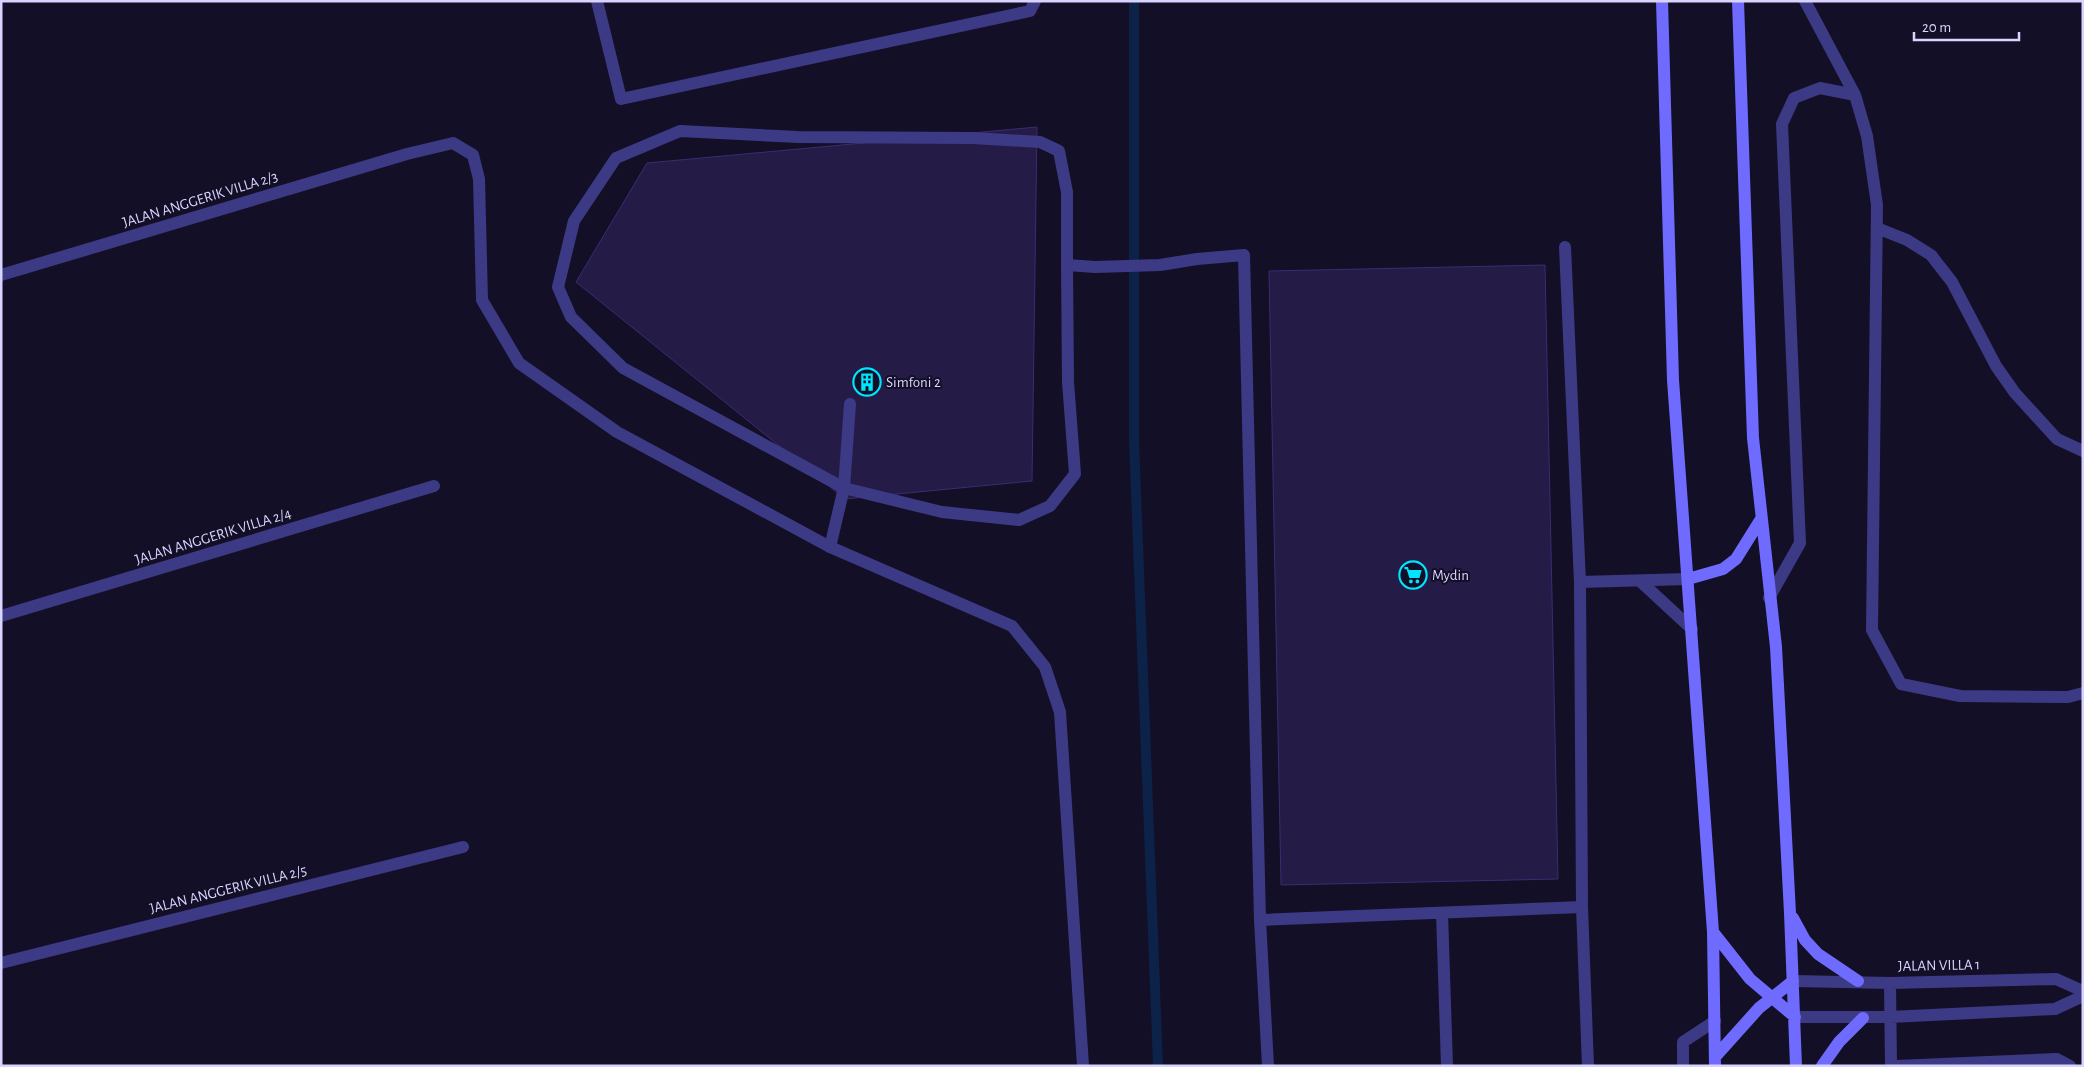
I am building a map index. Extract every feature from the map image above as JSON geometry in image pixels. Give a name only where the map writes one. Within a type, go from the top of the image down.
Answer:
[{"type":"street","points":[[597,1],[621,100],[1030,11],[1035,1]]},
{"type":"street","points":[[1662,1],[1673,380],[1713,932],[1715,1061]]},
{"type":"street","points":[[1738,1],[1753,438],[1769,598],[1776,647],[1796,1066]]},
{"type":"street","points":[[1805,1],[1855,95],[1867,136],[1877,205],[1872,630],[1901,684],[1960,696],[2068,697],[2083,692]]},
{"type":"street","points":[[1769,598],[1800,543],[1782,124],[1794,98],[1820,88],[1855,95]]},
{"type":"street","points":[[680,131],[798,137],[973,138],[1040,142],[1059,151],[1067,192],[1067,265],[1068,382],[1075,474],[1050,506],[1019,520],[942,512],[844,488],[623,368],[571,317],[558,287],[574,221],[616,158],[680,131]]},
{"type":"street","name":"JALAN ANGGERIK VILLA 2/3","points":[[1,275],[407,154],[453,143],[473,155],[479,179],[482,300],[519,363],[617,432],[830,547],[1012,626],[1045,667],[1060,712],[1083,1066]]},
{"type":"street","points":[[1877,228],[1907,240],[1931,255],[1952,282],[1996,366],[2015,393],[2057,439],[2083,451]]},
{"type":"street","points":[[1565,247],[1580,582],[1582,907],[1588,1066]]},
{"type":"street","points":[[1067,265],[1095,267],[1160,265],[1197,259],[1244,255],[1260,920],[1268,1066]]},
{"type":"street","points":[[830,547],[844,488],[850,404]]},
{"type":"street","name":"JALAN ANGGERIK VILLA 2/4","points":[[1,616],[434,486]]},
{"type":"street","points":[[1580,582],[1688,579],[1723,569],[1736,559],[1761,519]]},
{"type":"street","points":[[1640,581],[1692,629]]},
{"type":"street","name":"JALAN ANGGERIK VILLA 2/5","points":[[1,963],[463,847]]},
{"type":"street","points":[[1260,920],[1582,907]]},
{"type":"street","points":[[1442,912],[1447,1066]]},
{"type":"street","points":[[1790,913],[1805,940],[1818,954],[1858,981]]},
{"type":"street","points":[[1713,932],[1738,965],[1771,998],[1795,1017],[1863,1018],[2055,1009],[2083,996]]},
{"type":"street","name":"JALAN VILLA 1","points":[[1793,981],[1890,983],[2056,979],[2083,991]]},
{"type":"street","points":[[1715,1061],[1758,1008],[1793,981]]},
{"type":"street","points":[[1890,983],[1891,1066]]},
{"type":"street","points":[[1822,1066],[1839,1042],[1863,1018]]},
{"type":"street","points":[[1683,1066],[1683,1042],[1715,1021]]},
{"type":"street","points":[[1896,1066],[2057,1059],[2070,1066]]},
{"type":"building","name":"Simfoni 2","points":[[1037,127],[1032,481],[845,499],[576,282],[647,163]]},
{"type":"building","name":"Mydin","points":[[1545,265],[1558,879],[1281,885],[1269,271]]},
{"type":"waterway","points":[[1134,1],[1134,441],[1158,1066]]},
{"type":"place","name":"Simfoni 2","points":[[867,382]]},
{"type":"place","name":"Mydin","points":[[1413,575]]}]
